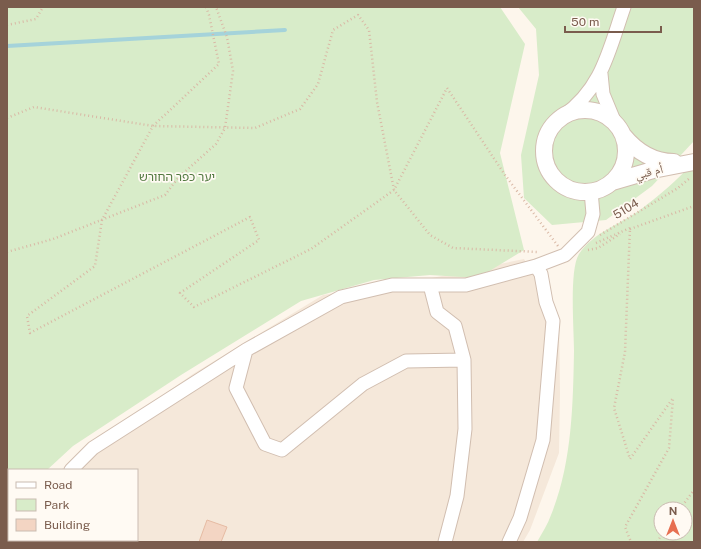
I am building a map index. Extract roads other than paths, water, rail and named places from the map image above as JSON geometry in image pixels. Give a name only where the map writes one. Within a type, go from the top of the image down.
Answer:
[{"type":"street","name":"أم قبي","points":[[563,116],[577,106],[589,93],[601,74],[624,7]]},
{"type":"street","name":"أم قبي","points":[[601,74],[603,94],[619,129],[634,148],[647,156],[664,162],[692,166]]},
{"type":"street","points":[[590,110],[604,114],[619,129],[626,143],[626,158],[621,171],[612,182],[599,189],[585,192],[571,189],[558,182],[549,171],[545,160],[544,146],[548,132],[563,116],[576,111],[590,110]]},
{"type":"street","name":"أم قبي","points":[[612,182],[652,170],[692,166]]},
{"type":"street","points":[[72,469],[94,448],[246,350],[342,297],[392,285],[466,285],[536,266],[565,256],[588,232],[593,214],[591,191]]},
{"type":"street","points":[[509,542],[520,518],[543,440],[553,321],[546,302],[540,274],[536,266]]},
{"type":"street","points":[[430,285],[437,312],[455,326],[464,360],[465,429],[458,496],[445,542]]},
{"type":"street","points":[[246,350],[236,388],[265,444],[282,450],[363,384],[406,361],[464,360]]},
{"type":"waterway","points":[[7,46],[285,30]]},
{"type":"park label","name":"יער כפר החורש","points":[[177,177]]}]
